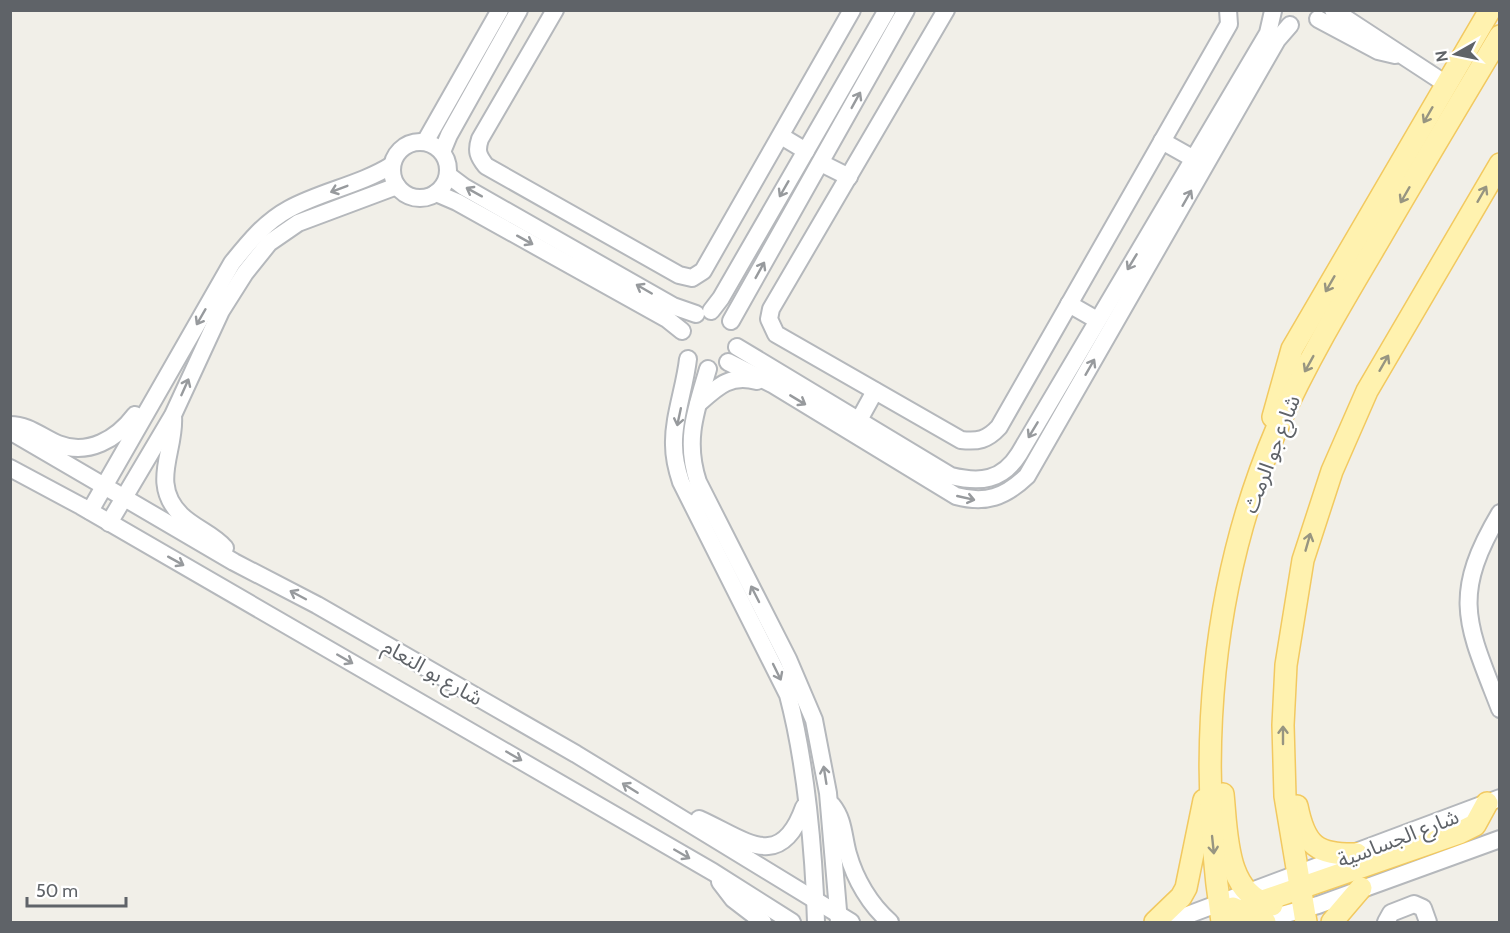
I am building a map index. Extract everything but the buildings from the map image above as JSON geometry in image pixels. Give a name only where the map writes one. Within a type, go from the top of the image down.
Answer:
[{"type":"main road","points":[[1263,465],[1280,389],[1292,349],[1490,10]]},
{"type":"main road","name":"شارع جو الرمث","points":[[1221,912],[1209,770],[1215,658],[1231,569],[1263,465],[1301,379],[1342,302],[1500,36]]},
{"type":"main road","points":[[1301,899],[1284,776],[1282,725],[1294,609],[1303,560],[1332,471],[1367,391],[1500,164]]},
{"type":"main road","points":[[1211,703],[1220,724],[1222,779],[1229,851],[1252,913]]},
{"type":"main road","points":[[1155,922],[1181,897],[1186,888],[1209,770]]},
{"type":"main road","points":[[1284,776],[1296,804],[1300,823],[1314,846],[1333,854],[1357,854]]},
{"type":"main road","points":[[1221,912],[1252,913],[1301,899],[1475,825],[1493,801]]},
{"type":"main road","points":[[1332,922],[1361,888]]},
{"type":"street","points":[[425,142],[500,10]]},
{"type":"street","points":[[442,152],[449,135],[519,10]]},
{"type":"street","points":[[555,10],[477,150],[486,166],[679,275],[692,278],[703,271],[852,10]]},
{"type":"street","points":[[816,922],[806,804],[795,722],[788,696],[681,482],[675,462],[673,443],[688,359],[681,346],[682,331],[721,298],[886,10]]},
{"type":"street","points":[[731,321],[906,10]]},
{"type":"street","points":[[942,12],[771,309],[769,319],[776,334],[961,440],[982,440],[999,427],[1229,24],[1228,10]]},
{"type":"street","points":[[1333,10],[1446,84]]},
{"type":"street","points":[[733,354],[859,420],[951,476],[970,481],[986,480],[1000,475],[1012,465],[1194,159],[1268,33],[1273,11],[1290,25],[1305,26],[1321,15],[1378,51],[1401,56]]},
{"type":"street","points":[[733,354],[772,384],[956,496],[973,500],[991,500],[1013,490],[1027,476],[1277,40],[1290,25]]},
{"type":"street","points":[[780,136],[806,151]]},
{"type":"street","points":[[1162,141],[1194,159]]},
{"type":"street","points":[[90,511],[232,263],[256,233],[289,209],[376,175],[392,165],[404,146],[425,142],[442,152],[448,174],[436,193]]},
{"type":"street","points":[[821,163],[849,177]]},
{"type":"street","points":[[392,165],[397,186],[415,198],[436,193],[457,202],[667,319],[682,331]]},
{"type":"street","points":[[448,174],[464,187],[569,244],[673,306],[731,321],[738,334],[733,354],[708,369],[690,439],[694,471],[814,720],[828,801],[843,920]]},
{"type":"street","points":[[109,523],[172,415],[221,311],[245,273],[269,243],[298,223],[397,186]]},
{"type":"street","points":[[569,244],[581,220]]},
{"type":"street","points":[[1069,304],[1097,320]]},
{"type":"street","points":[[688,359],[708,369]]},
{"type":"street","points":[[698,404],[723,384],[740,377],[772,384]]},
{"type":"street","points":[[859,420],[875,391]]},
{"type":"street","points":[[10,425],[27,427],[60,445],[91,446],[118,435],[139,410],[153,403]]},
{"type":"street","points":[[172,415],[173,434],[166,454],[165,473],[170,498],[179,513],[220,542],[234,562]]},
{"type":"street","name":"شارع بو النعام","points":[[10,431],[234,562],[326,611],[576,754],[843,920]]},
{"type":"street","name":"شارع بو النعام","points":[[10,468],[90,511],[712,872],[792,922]]},
{"type":"street","points":[[1500,513],[1473,565],[1467,601],[1469,623],[1476,647],[1500,709]]},
{"type":"street","points":[[828,801],[839,816],[847,852],[861,885],[890,922]]},
{"type":"street","name":"شارع الجساسية","points":[[1301,899],[1357,854],[1493,801]]},
{"type":"street","points":[[675,816],[694,817],[752,846],[769,847],[792,835],[806,804]]},
{"type":"street","name":"شارع الجساسية","points":[[1301,899],[1361,888],[1499,840]]},
{"type":"street","points":[[712,872],[733,898],[763,922]]},
{"type":"street","points":[[1390,919],[1419,905],[1428,922]]},
{"type":"street","points":[[1169,922],[1221,912]]}]
